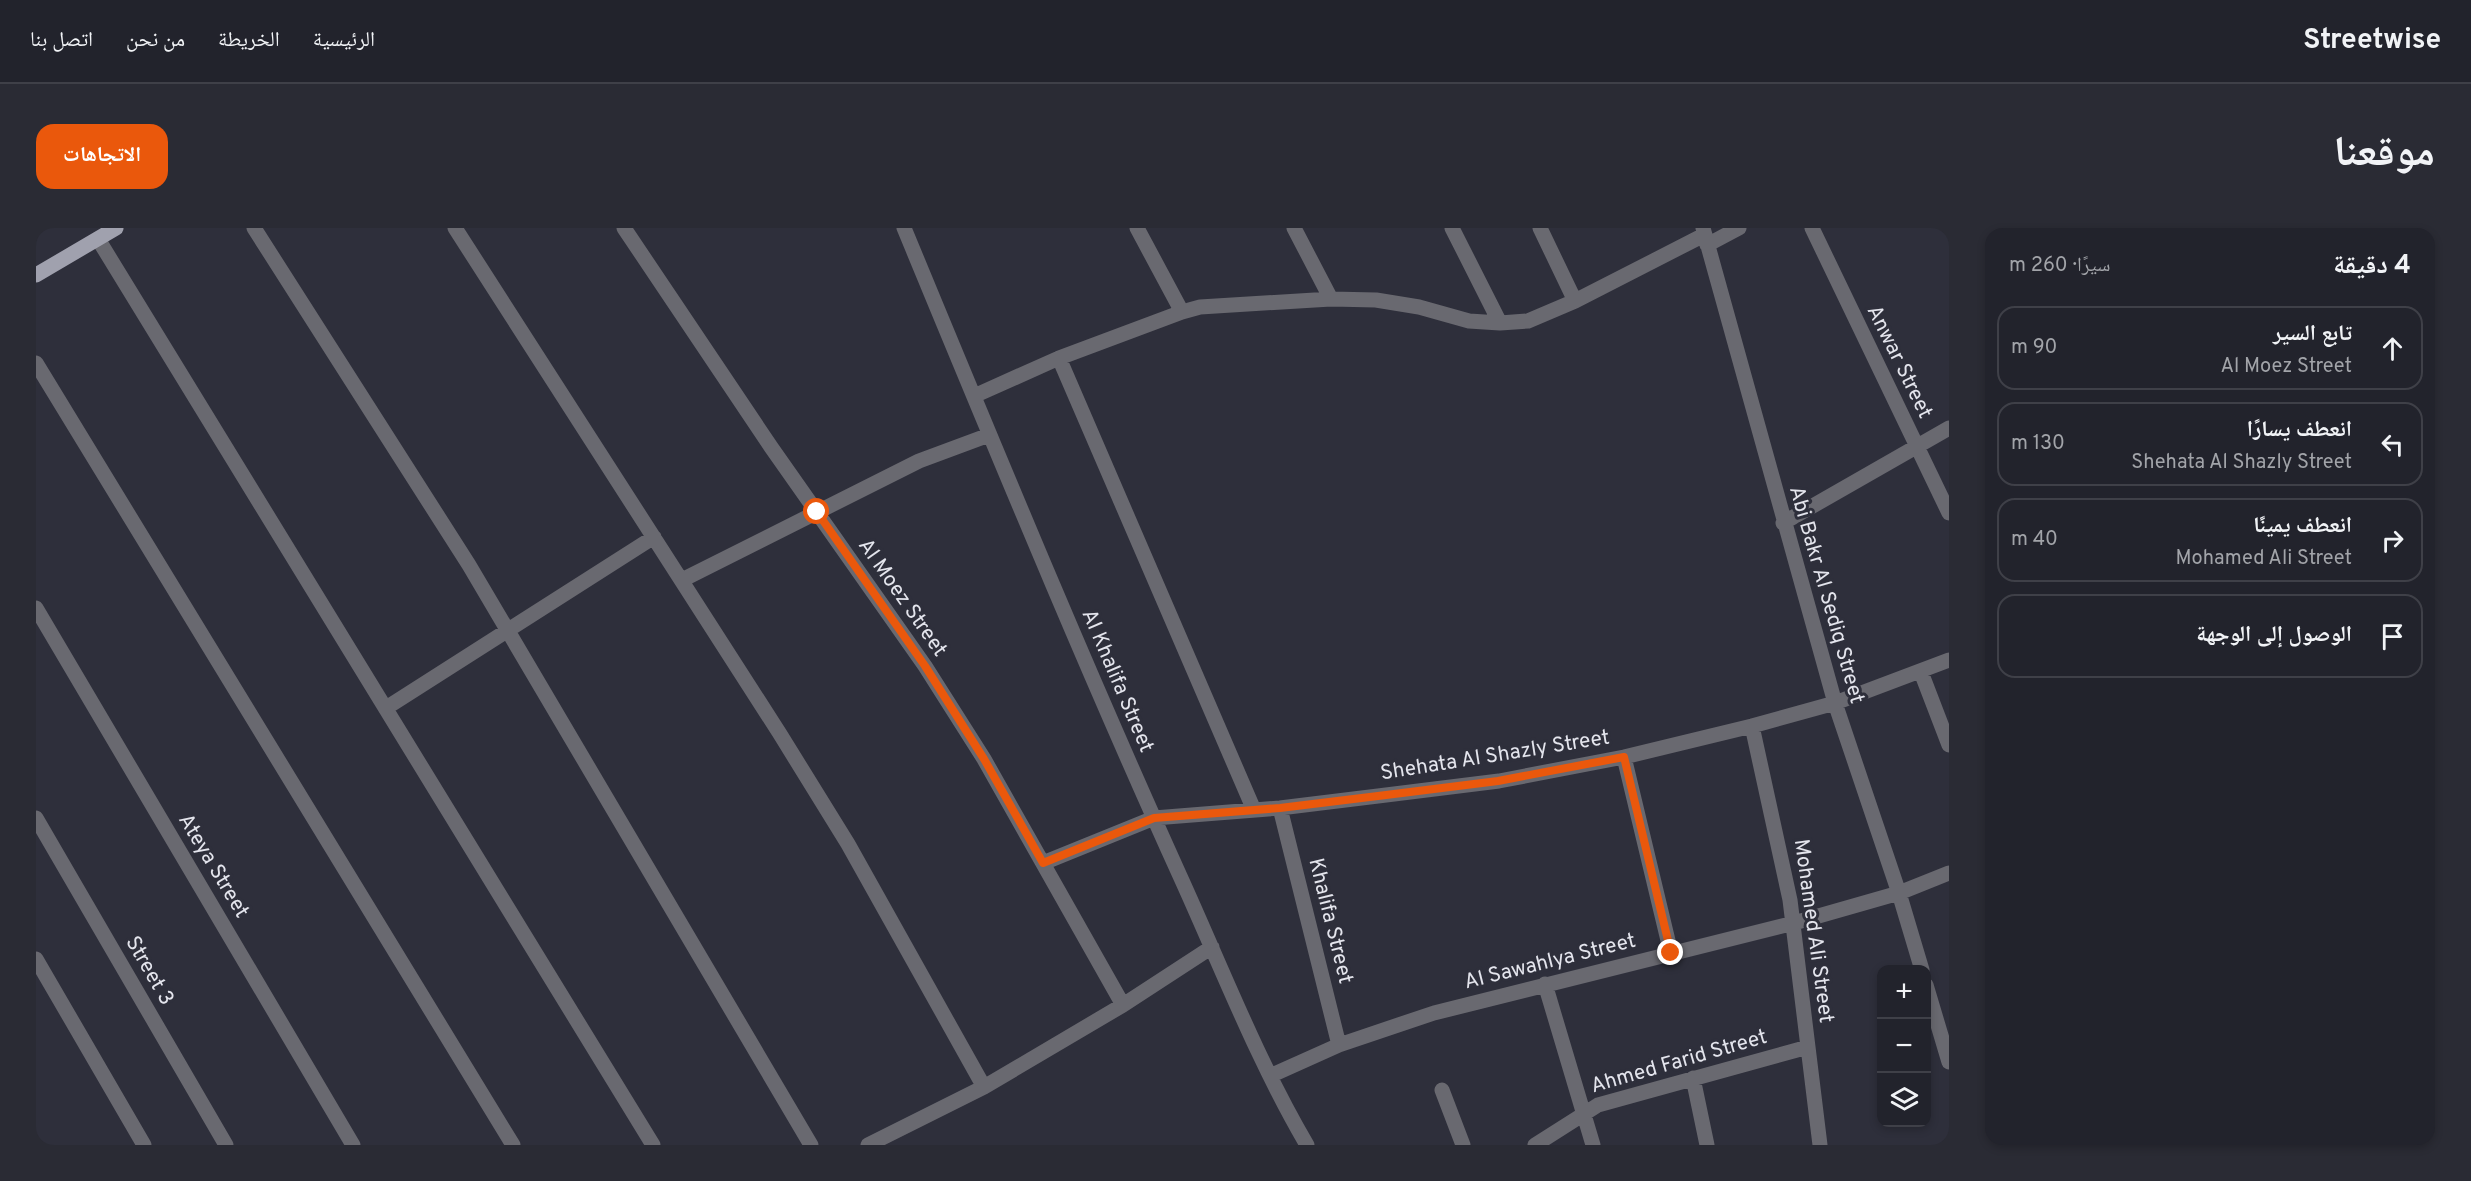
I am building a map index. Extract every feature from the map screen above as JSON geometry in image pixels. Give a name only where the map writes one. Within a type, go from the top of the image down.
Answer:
[{"type":"main road","points":[[36,275],[116,228]]},
{"type":"street","points":[[254,228],[468,565],[811,1145]]},
{"type":"street","points":[[455,228],[682,580],[848,844],[984,1087]]},
{"type":"street","name":"Al Moez Street","points":[[624,228],[925,666],[961,722],[1123,1005]]},
{"type":"street","name":"Al Khalifa Street","points":[[904,228],[989,435],[1154,818],[1270,1076],[1306,1145]]},
{"type":"street","points":[[1137,228],[1182,312]]},
{"type":"street","points":[[1294,228],[1331,299]]},
{"type":"street","points":[[1452,228],[1500,323]]},
{"type":"street","points":[[1540,228],[1575,301]]},
{"type":"street","points":[[974,396],[1059,358],[1182,312],[1210,306],[1331,299],[1377,300],[1419,307],[1469,321],[1500,323],[1528,321],[1575,301],[1705,236],[1739,228]]},
{"type":"street","name":"Anwar Street","points":[[1812,228],[1949,513]]},
{"type":"street","name":"Abi Bakr Al Sediq Street","points":[[1705,236],[1783,523],[1835,703],[1921,965]]},
{"type":"street","points":[[98,238],[653,1145]]},
{"type":"street","points":[[1059,358],[1254,810]]},
{"type":"street","points":[[36,363],[513,1145]]},
{"type":"street","points":[[1783,523],[1949,428]]},
{"type":"street","points":[[682,580],[919,461],[989,435]]},
{"type":"street","points":[[386,708],[654,537]]},
{"type":"street","name":"Ateya Street","points":[[36,608],[353,1145]]},
{"type":"street","name":"Shehata Al Shazly Street","points":[[1043,863],[1154,818],[1280,808],[1498,781],[1624,757],[1835,703],[1949,660]]},
{"type":"street","points":[[1921,672],[1949,745]]},
{"type":"street","name":"Mohamed Ali Street","points":[[1752,726],[1786,873],[1820,1145]]},
{"type":"street","points":[[1624,757],[1671,953]]},
{"type":"street","name":"Khalifa Street","points":[[1280,808],[1339,1045]]},
{"type":"street","name":"Street 3","points":[[36,818],[226,1145]]},
{"type":"street","name":"Al Sawahlya Street","points":[[1270,1076],[1339,1045],[1434,1013],[1794,923],[1899,893],[1949,873]]},
{"type":"street","points":[[868,1145],[984,1087],[1123,1005],[1212,947]]},
{"type":"street","points":[[36,959],[144,1145]]},
{"type":"street","points":[[1545,984],[1593,1145]]},
{"type":"street","points":[[1931,1002],[1949,1062]]},
{"type":"street","name":"Ahmed Farid Street","points":[[1535,1145],[1583,1112],[1617,1099],[1808,1047]]},
{"type":"street","points":[[1693,1078],[1707,1145]]},
{"type":"street","points":[[1442,1090],[1463,1145]]},
{"type":"route","points":[[817,512],[925,666],[984,759],[1043,863],[1154,818],[1280,808],[1498,781],[1624,757],[1671,953]]}]
